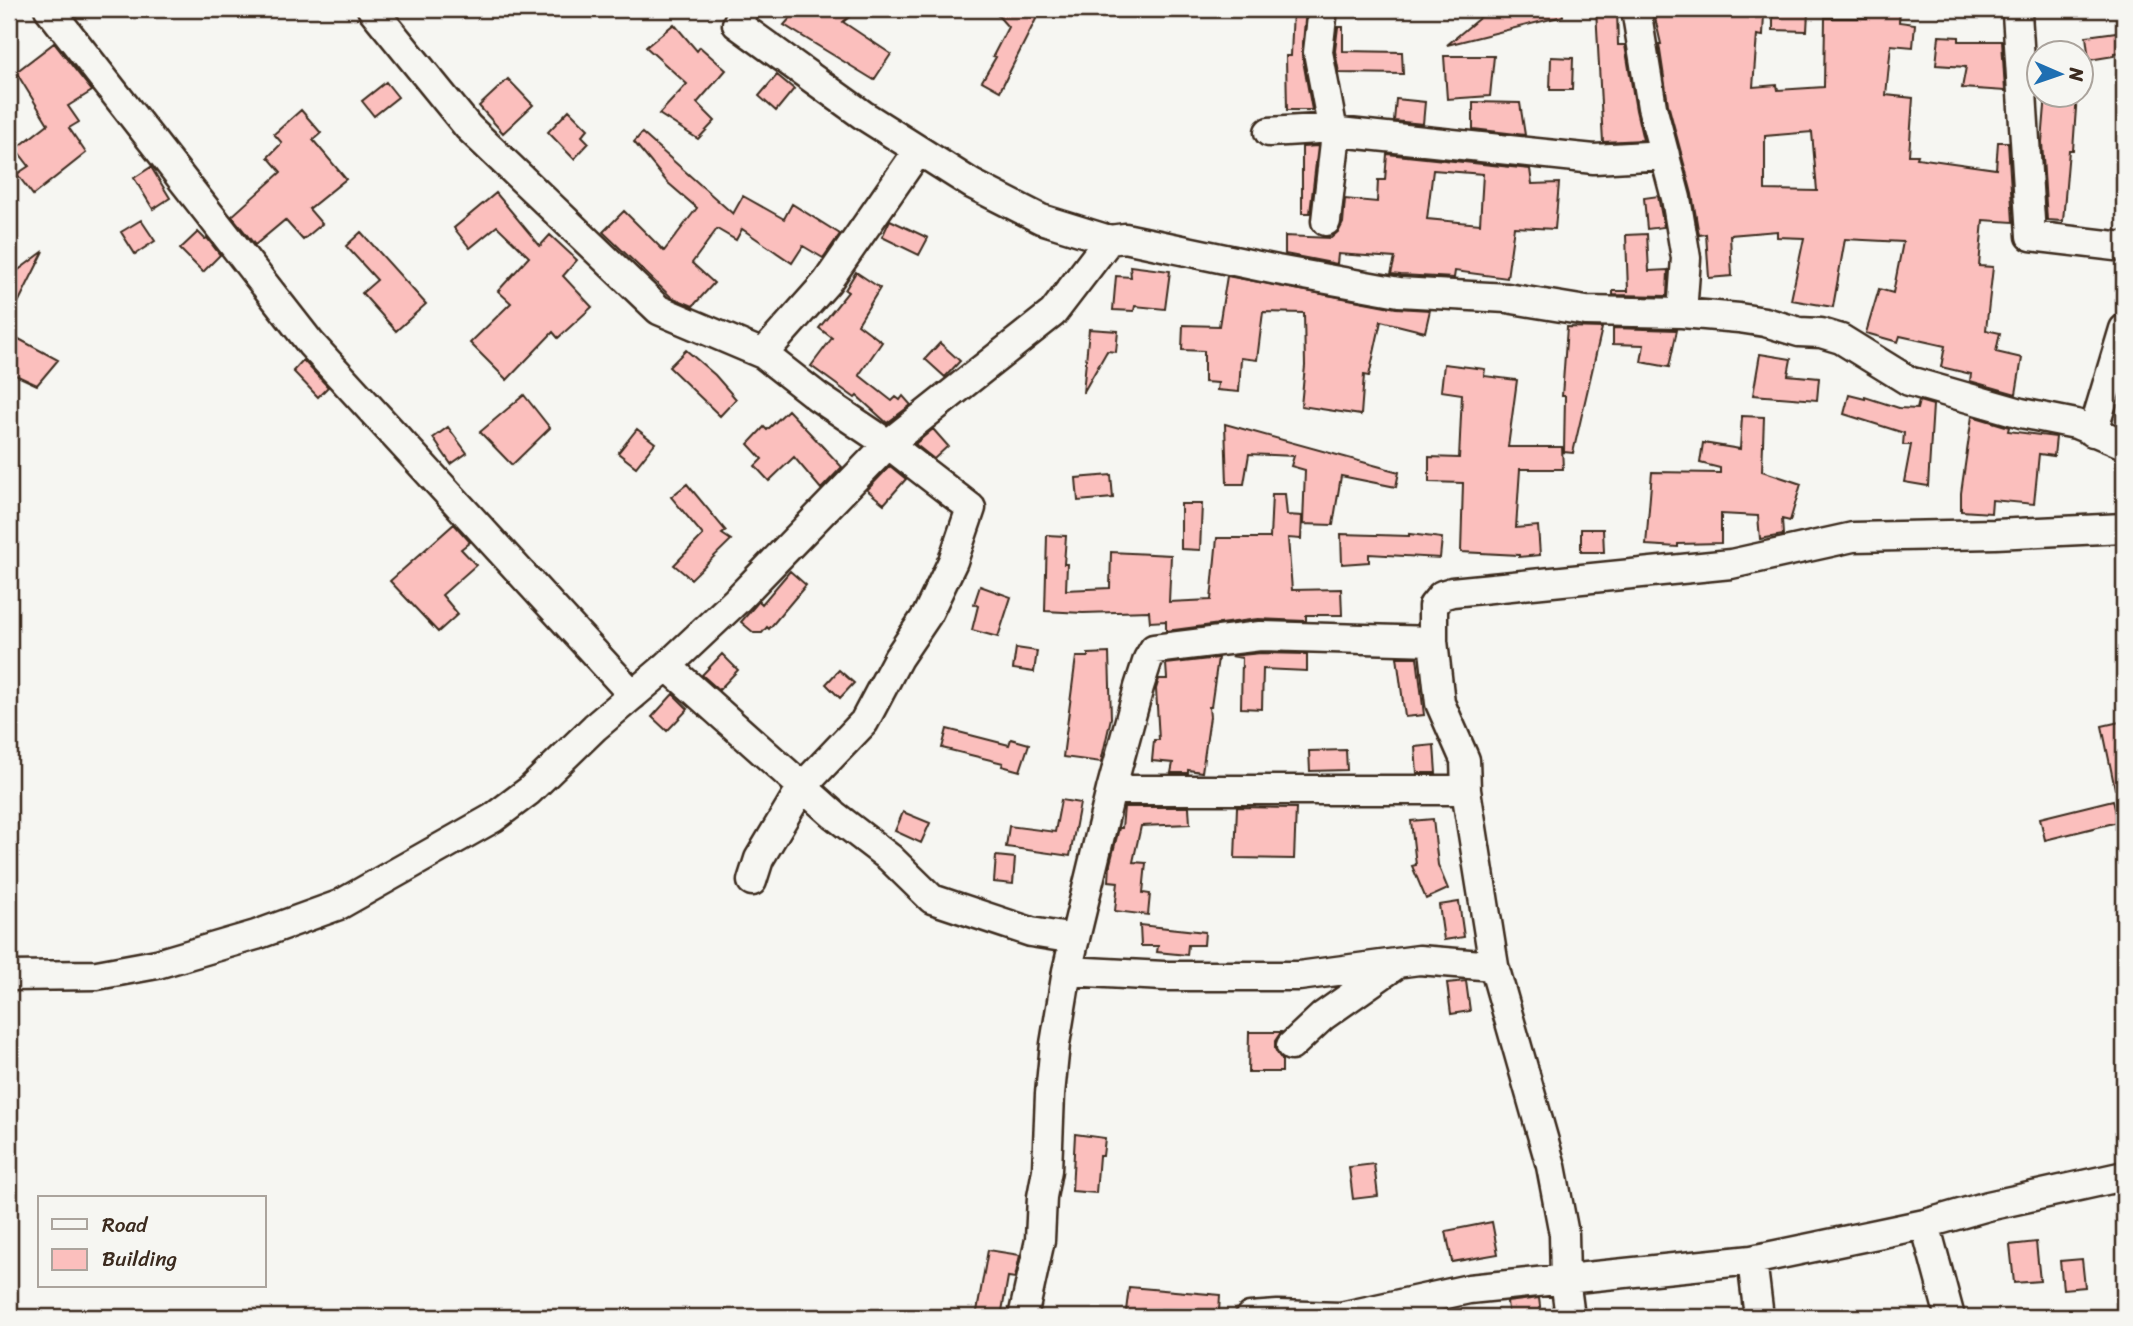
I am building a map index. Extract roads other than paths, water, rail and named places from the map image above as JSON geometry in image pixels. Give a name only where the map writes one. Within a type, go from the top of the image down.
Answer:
[{"type":"street","points":[[48,9],[311,344],[633,695]]},
{"type":"street","points":[[372,9],[468,127],[659,310],[763,354],[818,397],[888,443],[971,508],[953,561],[927,615],[898,659],[864,722],[802,787],[760,859],[752,881]]},
{"type":"street","points":[[744,9],[737,24],[863,115],[972,184],[1041,219],[1109,240],[1125,238],[1399,292],[1507,298],[1586,311],[1682,313],[1765,322],[1799,332],[1821,333],[1841,339],[1909,381],[2021,413],[2076,424],[2124,444]]},
{"type":"street","points":[[1323,9],[1318,52],[1335,142],[1326,221]]},
{"type":"street","points":[[1636,9],[1652,107],[1676,198],[1686,258],[1682,313]]},
{"type":"street","points":[[2017,13],[2031,236],[2124,247]]},
{"type":"street","points":[[1269,132],[1334,128],[1339,132],[1594,159],[1665,155]]},
{"type":"street","points":[[763,354],[827,282],[918,151]]},
{"type":"street","points":[[9,976],[97,975],[157,964],[256,935],[339,905],[493,818],[529,790],[736,601],[888,443],[1053,313],[1109,240]]},
{"type":"street","points":[[2093,432],[2124,329]]},
{"type":"street","points":[[1570,1317],[1565,1279],[1564,1234],[1551,1166],[1494,966],[1466,790],[1465,760],[1440,703],[1433,641],[1433,606],[1442,595],[1452,592],[1731,564],[1853,537],[2124,528]]},
{"type":"street","points":[[1023,1317],[1040,1240],[1055,1044],[1067,971],[1111,790],[1139,687],[1154,649],[1260,636],[1433,641]]},
{"type":"street","points":[[667,666],[834,815],[890,858],[932,898],[1031,932],[1075,939]]},
{"type":"street","points":[[1111,790],[1466,790]]},
{"type":"street","points":[[1067,971],[1164,976],[1299,976],[1419,960],[1494,966]]},
{"type":"street","points":[[1291,1046],[1323,1016],[1399,962]]},
{"type":"street","points":[[1250,1317],[1340,1317],[1469,1289],[1752,1259],[1925,1224],[1988,1206],[2124,1176]]},
{"type":"street","points":[[1925,1224],[1950,1317]]},
{"type":"street","points":[[1752,1259],[1759,1317]]}]
